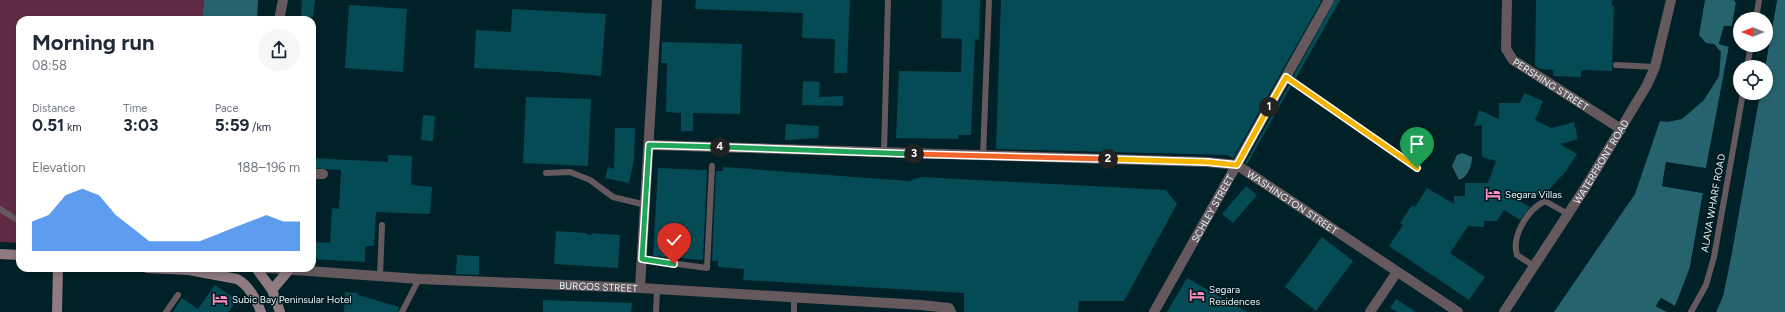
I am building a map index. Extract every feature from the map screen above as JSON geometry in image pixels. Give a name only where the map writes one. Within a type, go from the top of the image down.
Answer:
[{"type":"main road","points":[[0,254],[16,255]]},
{"type":"main road","points":[[57,312],[58,272]]},
{"type":"main road","points":[[196,272],[212,273],[242,281],[252,293],[261,312]]},
{"type":"main road","points":[[259,272],[272,290],[280,312]]},
{"type":"main road","points":[[272,290],[287,272]]},
{"type":"street","points":[[280,16],[283,0]]},
{"type":"street","points":[[640,288],[657,0]]},
{"type":"street","name":"SCHLEY STREET","points":[[1154,312],[1329,0]]},
{"type":"street","name":"PERSHING STREET","points":[[1507,0],[1506,49],[1513,60],[1621,128]]},
{"type":"street","name":"WATERFRONT ROAD","points":[[1504,312],[1568,214],[1647,85],[1655,67],[1671,0]]},
{"type":"street","name":"WASHINGTON STREET","points":[[649,145],[1207,162],[1237,165],[1458,312]]},
{"type":"street","points":[[316,174],[323,174]]},
{"type":"street","name":"BURGOS STREET","points":[[306,272],[418,279],[640,288],[794,297],[920,309],[949,308],[951,312]]},
{"type":"street","points":[[1370,312],[1397,272]]},
{"type":"lane","points":[[884,153],[888,0]]},
{"type":"lane","points":[[983,156],[989,0]]},
{"type":"lane","points":[[1757,12],[1759,0]]},
{"type":"lane","points":[[1616,65],[1655,67]]},
{"type":"lane","points":[[1286,77],[1417,168]]},
{"type":"lane","name":"ALAVA WHARF ROAD","points":[[1691,312],[1706,285],[1714,257],[1742,100]]},
{"type":"lane","points":[[642,259],[706,268],[712,166]]},
{"type":"lane","points":[[546,173],[570,172],[590,180],[613,197],[646,205]]},
{"type":"lane","points":[[1534,266],[1517,255],[1515,248],[1523,224],[1532,210],[1545,201],[1568,214]]},
{"type":"lane","points":[[0,209],[16,219]]},
{"type":"lane","points":[[380,276],[382,225]]},
{"type":"lane","points":[[402,312],[418,279]]},
{"type":"lane","points":[[656,312],[657,289]]},
{"type":"lane","points":[[166,312],[178,295]]},
{"type":"lane","points":[[794,297],[794,312]]},
{"type":"shaded area","points":[[0,0],[204,0],[202,16],[16,16],[16,243],[0,242]]},
{"type":"water","points":[[204,0],[258,0],[257,16],[202,16]]},
{"type":"water","points":[[1705,0],[1734,0],[1736,3],[1734,12],[1733,12],[1732,26],[1724,26],[1719,44],[1729,46],[1706,169],[1666,163],[1662,186],[1703,193],[1690,267],[1675,306],[1661,298],[1656,306],[1667,312],[1554,312],[1635,194],[1660,121],[1667,122],[1682,119],[1704,100],[1719,76],[1721,52],[1714,44],[1706,43],[1699,35]]},
{"type":"water","points":[[1777,0],[1785,0],[1785,312],[1716,312],[1723,296],[1731,257],[1759,100],[1773,100],[1773,60],[1766,60],[1768,52],[1773,52],[1773,22]]},
{"type":"water","points":[[1462,153],[1472,157],[1472,160],[1467,174],[1459,180],[1452,166],[1457,155]]},
{"type":"pier","points":[[1734,0],[1738,3],[1736,12],[1734,12],[1736,3]]},
{"type":"pier","points":[[1775,0],[1777,0],[1773,22]]},
{"type":"pier","points":[[1733,20],[1733,26],[1726,28],[1721,43],[1730,45],[1731,47],[1708,169],[1706,171],[1668,165],[1665,185],[1703,191],[1705,193],[1692,268],[1686,286],[1676,307],[1661,300],[1658,305],[1669,312],[1667,312],[1656,306],[1661,298],[1675,306],[1684,285],[1690,267],[1703,193],[1662,186],[1666,162],[1706,168],[1729,47],[1719,44],[1724,26],[1732,26]]},
{"type":"pier","points":[[1766,52],[1768,52],[1766,60],[1764,60]]},
{"type":"pier","points":[[1757,100],[1759,100],[1723,296],[1716,312],[1714,312],[1721,295]]},
{"type":"building","points":[[302,0],[315,0],[313,16],[301,16]]},
{"type":"building","points":[[696,0],[850,0],[847,73],[834,73],[835,39],[802,38],[803,13],[695,9]]},
{"type":"building","points":[[942,0],[980,0],[979,40],[975,39],[971,135],[958,135],[958,139],[896,138],[899,71],[961,72],[962,39],[941,38]]},
{"type":"building","points":[[1001,0],[1322,0],[1233,158],[1227,155],[996,149]]},
{"type":"building","points":[[1335,0],[1340,0],[1296,78],[1293,77]]},
{"type":"building","points":[[1536,0],[1612,0],[1612,6],[1614,6],[1612,71],[1581,70],[1581,77],[1553,76],[1554,70],[1540,69],[1535,66]]},
{"type":"building","points":[[349,5],[407,9],[403,72],[345,68]]},
{"type":"building","points":[[512,9],[606,14],[601,76],[474,68],[476,30],[511,32]]},
{"type":"building","points":[[662,42],[742,44],[740,114],[693,113],[693,131],[681,131],[681,113],[666,112],[667,63],[661,63]]},
{"type":"building","points":[[803,81],[820,82],[819,97],[843,96],[843,106],[802,105]]},
{"type":"building","points":[[1289,85],[1291,86],[1247,164],[1245,163]]},
{"type":"building","points":[[1524,93],[1543,101],[1535,120],[1551,128],[1574,122],[1578,139],[1560,144],[1577,154],[1566,171],[1546,193],[1517,200],[1530,207],[1520,220],[1504,210],[1497,221],[1484,221],[1484,227],[1468,226],[1450,253],[1485,277],[1469,300],[1389,246],[1403,225],[1400,223],[1412,205],[1415,207],[1427,188],[1454,204],[1454,196],[1465,196],[1465,183],[1488,183],[1496,161],[1482,157],[1482,125],[1474,126],[1479,110],[1499,119],[1499,103],[1520,103]]},
{"type":"building","points":[[526,97],[591,99],[588,166],[523,163]]},
{"type":"building","points":[[423,115],[435,116],[433,141],[421,140]]},
{"type":"building","points":[[786,124],[819,126],[818,138],[785,140]]},
{"type":"building","points":[[615,128],[635,128],[634,160],[629,183],[605,178],[608,167],[614,169]]},
{"type":"building","points":[[388,155],[412,156],[411,185],[432,187],[430,214],[376,212],[374,246],[365,246],[365,262],[316,259],[316,242],[330,243],[332,208],[339,209],[341,170],[316,168],[316,158],[388,162]]},
{"type":"building","points":[[723,167],[909,181],[921,177],[1166,190],[1177,204],[1124,301],[1079,301],[1078,312],[964,312],[964,293],[743,280],[744,269],[718,267],[718,261],[712,261],[716,171],[723,171]]},
{"type":"building","points":[[658,168],[707,170],[703,260],[653,256]]},
{"type":"building","points":[[1246,186],[1257,195],[1233,223],[1222,214]]},
{"type":"building","points":[[556,231],[586,233],[591,235],[592,233],[620,235],[618,268],[554,264]]},
{"type":"building","points":[[1322,237],[1353,261],[1316,311],[1285,287]]},
{"type":"building","points":[[457,255],[479,256],[479,275],[456,274]]},
{"type":"building","name":"Segara Residences","points":[[1187,278],[1247,312],[1167,312]]},
{"type":"building","name":"Subic Bay Peninsular Hotel","points":[[215,285],[237,300],[228,312],[173,312],[182,298],[198,309]]},
{"type":"building","points":[[345,292],[358,293],[358,295],[399,307],[398,312],[344,312]]},
{"type":"building","points":[[1396,299],[1416,312],[1397,312],[1390,308]]},
{"type":"building","points":[[543,300],[632,303],[631,312],[543,312]]},
{"type":"place","name":"Segara Villas","points":[[1493,194]]},
{"type":"place","name":"Segara Residences","points":[[1197,295]]},
{"type":"place","name":"Subic Bay Peninsular Hotel","points":[[220,299]]},
{"type":"route","points":[[674,264],[642,259],[649,145],[1207,162],[1237,165],[1286,77],[1417,168]]}]
